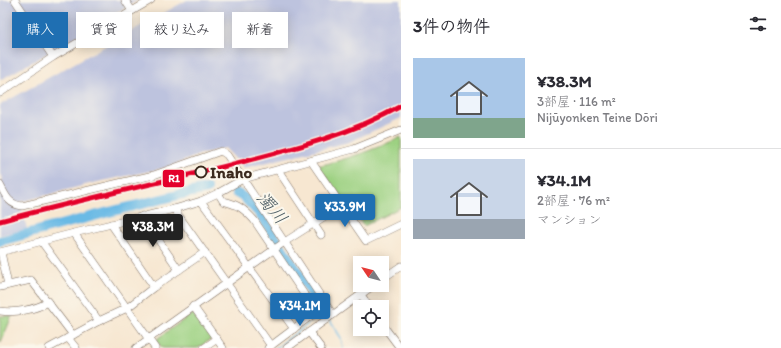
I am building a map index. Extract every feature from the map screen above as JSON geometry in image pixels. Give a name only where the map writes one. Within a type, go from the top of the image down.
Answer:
[{"type":"street","points":[[15,0],[53,57]]},
{"type":"street","points":[[125,0],[132,11]]},
{"type":"street","points":[[0,93],[53,57],[151,0]]},
{"type":"street","points":[[8,285],[0,252],[201,201],[243,179],[354,149],[401,130]]},
{"type":"street","points":[[0,185],[9,200],[14,205],[22,206],[154,175],[221,151],[227,155],[243,179],[316,312],[269,347],[174,209]]},
{"type":"street","points":[[311,161],[366,241],[401,224]]},
{"type":"street","points":[[278,170],[321,235]]},
{"type":"street","points":[[218,193],[223,201],[231,203],[244,210],[279,245],[330,317]]},
{"type":"street","points":[[201,201],[294,329]]},
{"type":"street","points":[[136,348],[279,245],[341,206]]},
{"type":"street","points":[[142,216],[179,270]]},
{"type":"street","points":[[111,224],[154,287]]},
{"type":"street","points":[[74,233],[155,348]]},
{"type":"street","points":[[41,241],[99,321]]},
{"type":"street","points":[[49,348],[99,321],[127,308],[154,287],[205,252]]},
{"type":"street","points":[[389,274],[401,266]]},
{"type":"street","points":[[0,287],[31,280],[71,336],[76,348]]},
{"type":"street","points":[[287,348],[364,292]]},
{"type":"street","points":[[361,294],[365,300]]},
{"type":"street","points":[[0,311],[24,311],[43,306],[48,302]]},
{"type":"street","points":[[193,306],[223,348]]},
{"type":"street","points":[[310,332],[321,348]]},
{"type":"street","points":[[389,333],[400,348]]},
{"type":"street","points":[[204,348],[217,339]]},
{"type":"shaded area","points":[[0,0],[138,0],[118,12],[76,12],[76,37],[68,41],[68,12],[12,12],[12,48],[57,48],[0,80]]},
{"type":"shaded area","points":[[187,0],[401,0],[401,118],[349,142],[244,168],[225,148],[201,154],[169,167],[93,183],[20,202],[27,229],[0,235],[0,181],[3,179],[0,171],[0,105],[102,48],[132,48],[132,31],[140,26],[140,48],[224,48],[224,12],[166,12]]},
{"type":"green space","points":[[401,137],[401,207],[364,226],[318,166],[360,154]]},
{"type":"green space","points":[[192,314],[211,337],[211,339],[198,348],[162,348],[157,341],[158,338]]},
{"type":"green space","points":[[0,316],[12,316],[1,342],[0,342]]},
{"type":"waterway","name":"濁川","points":[[0,241],[105,213],[207,189]]},
{"type":"waterway","name":"濁川","points":[[236,193],[245,198],[259,213],[322,308]]},
{"type":"waterway","name":"濁川","points":[[322,308],[327,315]]},
{"type":"waterway","points":[[276,348],[320,315],[322,308]]},
{"type":"waterway","name":"濁川","points":[[330,320],[341,338],[343,348]]},
{"type":"railway","points":[[0,221],[296,148],[360,126],[401,106]]},
{"type":"transit line","name":"R1","points":[[0,221],[296,148],[360,126],[401,106]]},
{"type":"place","name":"Inaho","points":[[201,172]]}]
